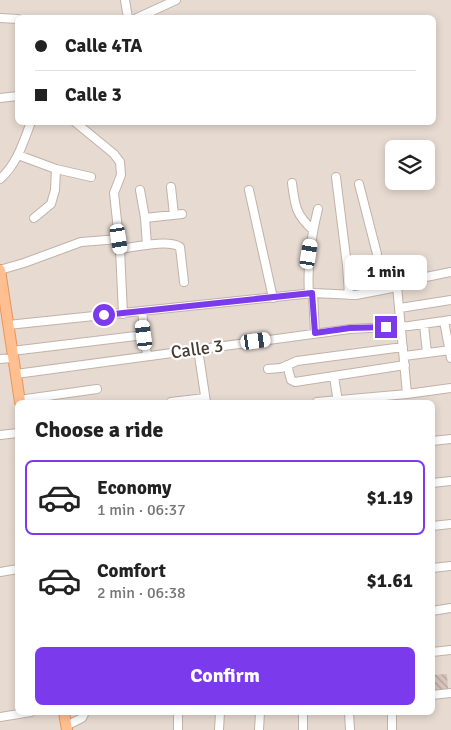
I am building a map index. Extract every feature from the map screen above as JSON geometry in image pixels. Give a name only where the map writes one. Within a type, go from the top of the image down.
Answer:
[{"type":"main road","points":[[0,270],[20,400]]},
{"type":"main road","points":[[64,715],[66,728]]},
{"type":"street","points":[[125,0],[128,15]]},
{"type":"street","points":[[155,14],[176,0]]},
{"type":"street","points":[[0,18],[15,19]]},
{"type":"street","points":[[0,98],[15,96]]},
{"type":"street","points":[[0,179],[10,170],[31,125]]},
{"type":"street","points":[[79,125],[114,154],[120,162],[121,176],[114,193],[120,249],[123,314]]},
{"type":"street","points":[[18,155],[56,169],[91,177]]},
{"type":"street","points":[[34,218],[50,204],[55,190],[56,169]]},
{"type":"street","points":[[336,177],[349,295]]},
{"type":"street","points":[[292,183],[297,211],[302,220],[313,230]]},
{"type":"street","points":[[359,184],[377,254],[374,274],[377,291]]},
{"type":"street","points":[[145,218],[178,215],[171,187]]},
{"type":"street","points":[[140,190],[147,246]]},
{"type":"street","points":[[249,190],[273,298]]},
{"type":"street","points":[[315,333],[308,276],[313,230],[318,209]]},
{"type":"street","points":[[0,270],[81,242],[119,239]]},
{"type":"street","points":[[120,249],[176,244],[180,247],[184,282]]},
{"type":"street","points":[[8,325],[311,293],[356,295],[451,272]]},
{"type":"street","points":[[397,286],[405,326],[403,346],[407,394]]},
{"type":"street","points":[[400,308],[451,300]]},
{"type":"street","points":[[142,311],[147,356]]},
{"type":"street","points":[[404,356],[450,352],[448,321]]},
{"type":"street","name":"Calle 3","points":[[16,374],[315,333],[448,321]]},
{"type":"street","points":[[424,324],[427,353]]},
{"type":"street","points":[[0,360],[12,354],[144,335]]},
{"type":"street","points":[[268,369],[281,368],[297,361],[403,346]]},
{"type":"street","points":[[198,349],[206,400]]},
{"type":"street","points":[[287,365],[293,382],[405,365]]},
{"type":"street","points":[[334,377],[338,400]]},
{"type":"street","points":[[348,400],[451,388]]},
{"type":"street","points":[[26,400],[97,389]]},
{"type":"street","points":[[0,435],[15,433]]},
{"type":"street","points":[[435,441],[451,440]]},
{"type":"street","points":[[435,483],[451,481]]},
{"type":"street","points":[[435,526],[451,524]]},
{"type":"street","points":[[435,568],[451,566]]},
{"type":"street","points":[[0,572],[15,570]]},
{"type":"street","points":[[435,611],[451,608]]},
{"type":"street","points":[[435,652],[451,650]]},
{"type":"street","points":[[435,695],[451,693]]},
{"type":"street","points":[[0,717],[15,715]]},
{"type":"street","points":[[66,728],[82,718],[84,715]]},
{"type":"street","points":[[178,715],[178,730]]},
{"type":"street","points":[[219,730],[220,715]]},
{"type":"street","points":[[259,730],[260,715]]},
{"type":"street","points":[[303,715],[303,730]]},
{"type":"street","points":[[349,715],[350,730]]},
{"type":"street","points":[[392,715],[392,730]]},
{"type":"shaded area","points":[[0,0],[451,0],[451,730],[0,730]]},
{"type":"building","points":[[447,674],[448,690],[435,691],[435,675]]},
{"type":"route","points":[[104,315],[312,293],[315,333],[350,328],[386,327]]}]
